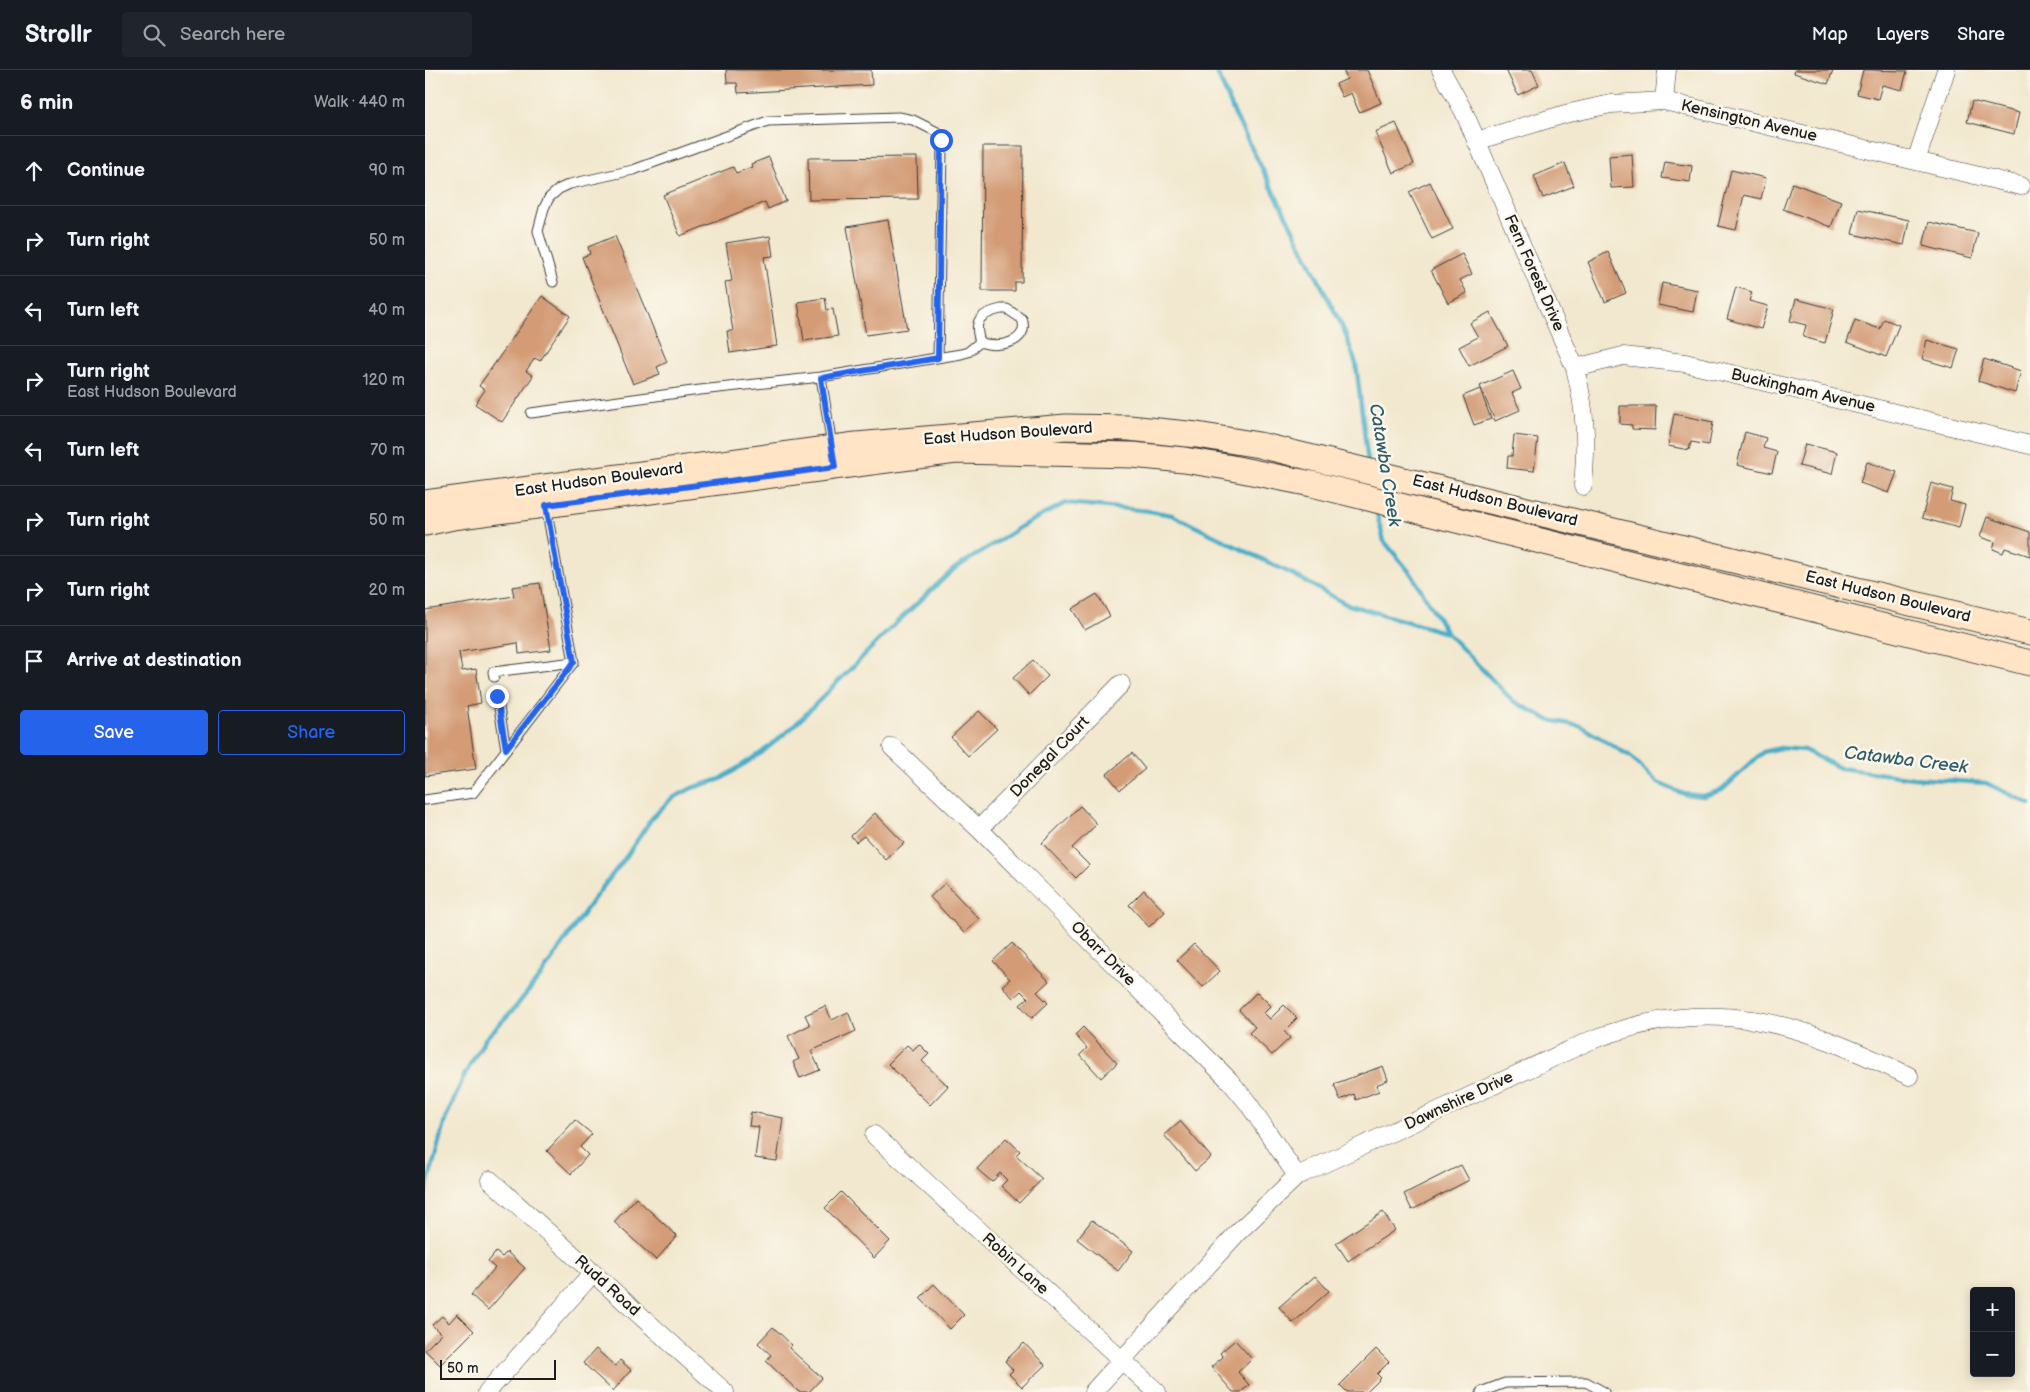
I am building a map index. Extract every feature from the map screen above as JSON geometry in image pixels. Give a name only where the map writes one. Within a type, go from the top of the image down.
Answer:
[{"type":"main road","name":"East Hudson Boulevard","points":[[425,503],[834,458],[1075,427],[1129,428],[1197,435],[1259,445],[2030,632]]},
{"type":"main road","name":"East Hudson Boulevard","points":[[425,523],[834,458],[956,451],[1132,455],[1184,460],[1313,484],[2030,663]]},
{"type":"street","name":"Fern Forest Drive","points":[[1441,70],[1464,112],[1575,368],[1581,389],[1587,434],[1583,486]]},
{"type":"street","points":[[1664,101],[1667,70]]},
{"type":"street","points":[[1916,161],[1946,70]]},
{"type":"street","name":"Kensington Avenue","points":[[1476,142],[1565,114],[1611,104],[1664,101],[2021,186]]},
{"type":"street","name":"Buckingham Avenue","points":[[1575,368],[1623,356],[1685,363],[2030,445]]},
{"type":"street","name":"Donegal Court","points":[[979,829],[1121,684]]},
{"type":"street","name":"Obarr Drive","points":[[892,747],[979,829],[1229,1080],[1254,1111],[1297,1176]]},
{"type":"street","name":"Dawnshire Drive","points":[[1093,1392],[1238,1232],[1297,1176],[1589,1041],[1621,1029],[1666,1019],[1729,1016],[1786,1026],[1852,1049],[1909,1076]]},
{"type":"street","name":"Robin Lane","points":[[874,1135],[1157,1392]]},
{"type":"street","name":"Rudd Road","points":[[491,1180],[725,1392]]},
{"type":"street","points":[[487,1392],[593,1273]]},
{"type":"lane","points":[[553,282],[538,232],[540,217],[549,198],[559,189],[569,184],[633,170],[768,121],[899,118],[913,120],[937,132],[942,148],[938,358]]},
{"type":"lane","points":[[1001,309],[1007,310],[1022,319],[1023,329],[1017,340],[987,345],[979,342],[977,327],[979,320],[988,312],[1001,309]]},
{"type":"lane","points":[[531,413],[699,390],[821,378],[968,352],[979,342]]},
{"type":"lane","points":[[821,378],[834,458]]},
{"type":"lane","points":[[425,800],[473,793],[574,662],[546,505]]},
{"type":"lane","points":[[494,677],[493,672],[574,662]]},
{"type":"lane","points":[[497,696],[506,749]]},
{"type":"lane","points":[[1481,1392],[1505,1383],[1576,1382],[1586,1382],[1604,1392]]},
{"type":"building","points":[[726,70],[871,70],[872,85],[738,93],[737,83],[727,83]]},
{"type":"building","points":[[1343,70],[1367,70],[1381,103],[1359,112],[1351,93],[1342,97],[1336,84],[1347,79]]},
{"type":"building","points":[[1506,70],[1532,70],[1539,85],[1518,95]]},
{"type":"building","points":[[1795,70],[1833,70],[1828,84],[1794,73]]},
{"type":"building","points":[[1863,70],[1907,71],[1902,90],[1882,85],[1878,99],[1857,94]]},
{"type":"building","points":[[1972,101],[2019,113],[2014,134],[1967,122]]},
{"type":"building","points":[[1396,123],[1414,164],[1393,173],[1375,132]]},
{"type":"building","points":[[983,146],[1023,146],[1022,282],[1015,282],[1015,291],[982,291]]},
{"type":"building","points":[[1632,154],[1634,187],[1611,188],[1609,156]]},
{"type":"building","points":[[769,157],[786,201],[768,209],[765,202],[680,236],[663,195],[733,167],[736,173],[752,167],[751,164]]},
{"type":"building","points":[[917,157],[918,199],[809,200],[808,158]]},
{"type":"building","points":[[1665,162],[1692,166],[1690,182],[1662,178]]},
{"type":"building","points":[[1565,163],[1574,186],[1543,198],[1534,176]]},
{"type":"building","points":[[1731,170],[1766,178],[1761,199],[1744,195],[1736,230],[1718,226]]},
{"type":"building","points":[[1430,182],[1453,229],[1432,239],[1409,192]]},
{"type":"building","points":[[1792,183],[1841,201],[1831,227],[1783,209]]},
{"type":"building","points":[[1858,209],[1909,220],[1904,245],[1852,234]]},
{"type":"building","points":[[888,220],[907,329],[866,335],[847,227]]},
{"type":"building","points":[[1929,222],[1978,233],[1972,258],[1923,246]]},
{"type":"building","points":[[615,236],[667,362],[657,367],[660,374],[633,384],[582,257],[590,254],[588,247]]},
{"type":"building","points":[[770,236],[773,256],[764,257],[777,346],[730,353],[727,331],[733,331],[725,282],[732,281],[726,243]]},
{"type":"building","points":[[1608,252],[1626,293],[1605,302],[1588,262]]},
{"type":"building","points":[[1462,254],[1472,274],[1460,280],[1467,293],[1448,303],[1431,270]]},
{"type":"building","points":[[1662,283],[1697,290],[1693,312],[1658,305]]},
{"type":"building","points":[[1736,287],[1752,292],[1749,301],[1768,306],[1761,329],[1727,319]]},
{"type":"building","points":[[542,296],[570,316],[540,361],[535,358],[526,371],[533,376],[502,422],[475,404],[485,390],[479,386]]},
{"type":"building","points":[[825,298],[827,310],[833,309],[838,336],[804,341],[798,302]]},
{"type":"building","points":[[1796,299],[1834,309],[1825,343],[1803,337],[1806,325],[1790,321]]},
{"type":"building","points":[[1490,312],[1508,346],[1469,366],[1459,347],[1478,337],[1470,323]]},
{"type":"building","points":[[1884,319],[1899,325],[1886,357],[1847,342],[1855,320],[1880,329]]},
{"type":"building","points":[[1927,340],[1959,349],[1953,368],[1922,359]]},
{"type":"building","points":[[1984,359],[2021,371],[2015,393],[1978,381]]},
{"type":"building","points":[[1513,371],[1521,389],[1512,393],[1520,410],[1495,421],[1480,386]]},
{"type":"building","points":[[1480,389],[1491,419],[1474,425],[1463,396]]},
{"type":"building","points":[[1620,406],[1656,406],[1655,430],[1632,429],[1632,425],[1620,424]]},
{"type":"building","points":[[1674,414],[1713,422],[1709,445],[1691,442],[1689,450],[1668,446]]},
{"type":"building","points":[[1745,432],[1766,438],[1763,448],[1777,452],[1772,473],[1737,465]]},
{"type":"building","points":[[1514,435],[1538,438],[1534,471],[1507,468],[1508,456],[1512,456]]},
{"type":"building","points":[[1805,444],[1837,452],[1832,474],[1799,466]]},
{"type":"building","points":[[1867,462],[1897,472],[1889,493],[1860,483]]},
{"type":"building","points":[[1931,483],[1953,489],[1950,501],[1965,505],[1959,528],[1922,518]]},
{"type":"building","points":[[1987,517],[2030,532],[2030,556],[2005,548],[2003,553],[1993,549],[1995,542],[1980,537]]},
{"type":"building","points":[[540,583],[551,650],[519,654],[518,643],[459,652],[462,671],[476,669],[481,703],[467,706],[476,769],[425,776],[425,610],[514,596],[512,587]]},
{"type":"building","points":[[1097,594],[1110,616],[1085,630],[1072,609]]},
{"type":"building","points":[[1033,660],[1048,676],[1029,695],[1013,678]]},
{"type":"building","points":[[979,711],[997,729],[968,756],[951,737]]},
{"type":"building","points":[[1132,753],[1145,769],[1120,790],[1107,774]]},
{"type":"building","points":[[1080,806],[1097,824],[1072,848],[1089,865],[1076,878],[1042,843]]},
{"type":"building","points":[[875,813],[904,843],[886,860],[864,836],[856,842],[851,836]]},
{"type":"building","points":[[945,883],[979,919],[964,933],[930,897]]},
{"type":"building","points":[[1144,890],[1165,912],[1149,927],[1129,905]]},
{"type":"building","points":[[1012,943],[1049,981],[1037,992],[1048,1003],[1032,1018],[1020,1005],[1028,998],[1021,991],[1013,998],[1002,986],[1010,979],[993,961]]},
{"type":"building","points":[[1194,944],[1220,971],[1203,987],[1177,960]]},
{"type":"building","points":[[1257,992],[1271,1006],[1264,1013],[1270,1019],[1284,1005],[1297,1018],[1284,1031],[1290,1038],[1272,1055],[1249,1033],[1255,1027],[1239,1010]]},
{"type":"building","points":[[825,1006],[832,1020],[848,1012],[856,1031],[811,1051],[820,1070],[800,1078],[793,1062],[799,1059],[788,1036],[810,1025],[805,1015]]},
{"type":"building","points":[[1083,1027],[1117,1063],[1101,1078],[1080,1055],[1087,1048],[1075,1035]]},
{"type":"building","points":[[919,1044],[929,1054],[922,1061],[948,1086],[930,1105],[888,1064],[907,1045],[913,1050]]},
{"type":"building","points":[[1383,1066],[1388,1080],[1376,1085],[1379,1091],[1356,1100],[1354,1094],[1340,1100],[1334,1084]]},
{"type":"building","points":[[751,1112],[783,1118],[777,1161],[755,1158],[759,1127],[749,1126]]},
{"type":"building","points":[[575,1120],[592,1134],[580,1147],[588,1155],[571,1174],[547,1151]]},
{"type":"building","points":[[1180,1121],[1211,1157],[1195,1171],[1164,1135]]},
{"type":"building","points":[[1006,1138],[1020,1151],[1016,1155],[1042,1179],[1019,1203],[1001,1186],[1007,1180],[1000,1173],[992,1182],[977,1169]]},
{"type":"building","points":[[1461,1165],[1469,1180],[1412,1210],[1404,1194]]},
{"type":"building","points":[[841,1192],[890,1241],[874,1258],[825,1208]]},
{"type":"building","points":[[636,1198],[677,1236],[656,1260],[614,1222]]},
{"type":"building","points":[[1383,1212],[1395,1230],[1348,1261],[1336,1243]]},
{"type":"building","points":[[1092,1220],[1133,1251],[1118,1271],[1077,1239]]},
{"type":"building","points":[[496,1252],[502,1257],[507,1252],[525,1268],[488,1310],[471,1295],[495,1268],[488,1262]]},
{"type":"building","points":[[1315,1276],[1329,1291],[1293,1323],[1279,1307]]},
{"type":"building","points":[[934,1284],[964,1315],[950,1329],[920,1298]]},
{"type":"building","points":[[457,1314],[474,1331],[440,1365],[425,1350],[441,1334],[432,1325],[442,1316],[449,1323]]},
{"type":"building","points":[[773,1327],[792,1345],[789,1348],[822,1378],[809,1392],[799,1392],[766,1361],[771,1355],[758,1343]]},
{"type":"building","points":[[1235,1340],[1252,1359],[1238,1372],[1249,1385],[1241,1392],[1233,1392],[1211,1367],[1223,1357],[1220,1353]]},
{"type":"building","points":[[1024,1343],[1045,1365],[1022,1387],[1009,1374],[1013,1370],[1005,1361]]},
{"type":"building","points":[[596,1349],[615,1366],[620,1360],[631,1370],[613,1391],[583,1363]]},
{"type":"building","points":[[1376,1349],[1389,1362],[1377,1374],[1381,1378],[1367,1392],[1347,1392],[1340,1385]]},
{"type":"waterway","name":"Catawba Creek","points":[[1216,70],[1235,115],[1344,330],[1356,364],[1368,463]]},
{"type":"waterway","points":[[425,1193],[445,1120],[465,1074],[485,1039],[514,1009],[542,974],[652,818],[671,799],[692,788],[721,779],[761,753],[794,726],[894,625],[954,569],[1027,523],[1066,503],[1172,515],[1292,574],[1346,604],[1447,633]]},
{"type":"waterway","name":"Catawba Creek","points":[[1375,507],[1384,541],[1412,575],[1447,633],[1513,701],[1549,720],[1580,726],[1630,756],[1658,783],[1684,794],[1703,796],[1722,790],[1763,752],[1780,748],[1804,750],[1840,768],[1913,778],[1986,783],[2030,804]]},
{"type":"route","points":[[497,696],[506,749],[574,662],[546,505],[835,467],[821,378],[938,358],[941,140]]}]
